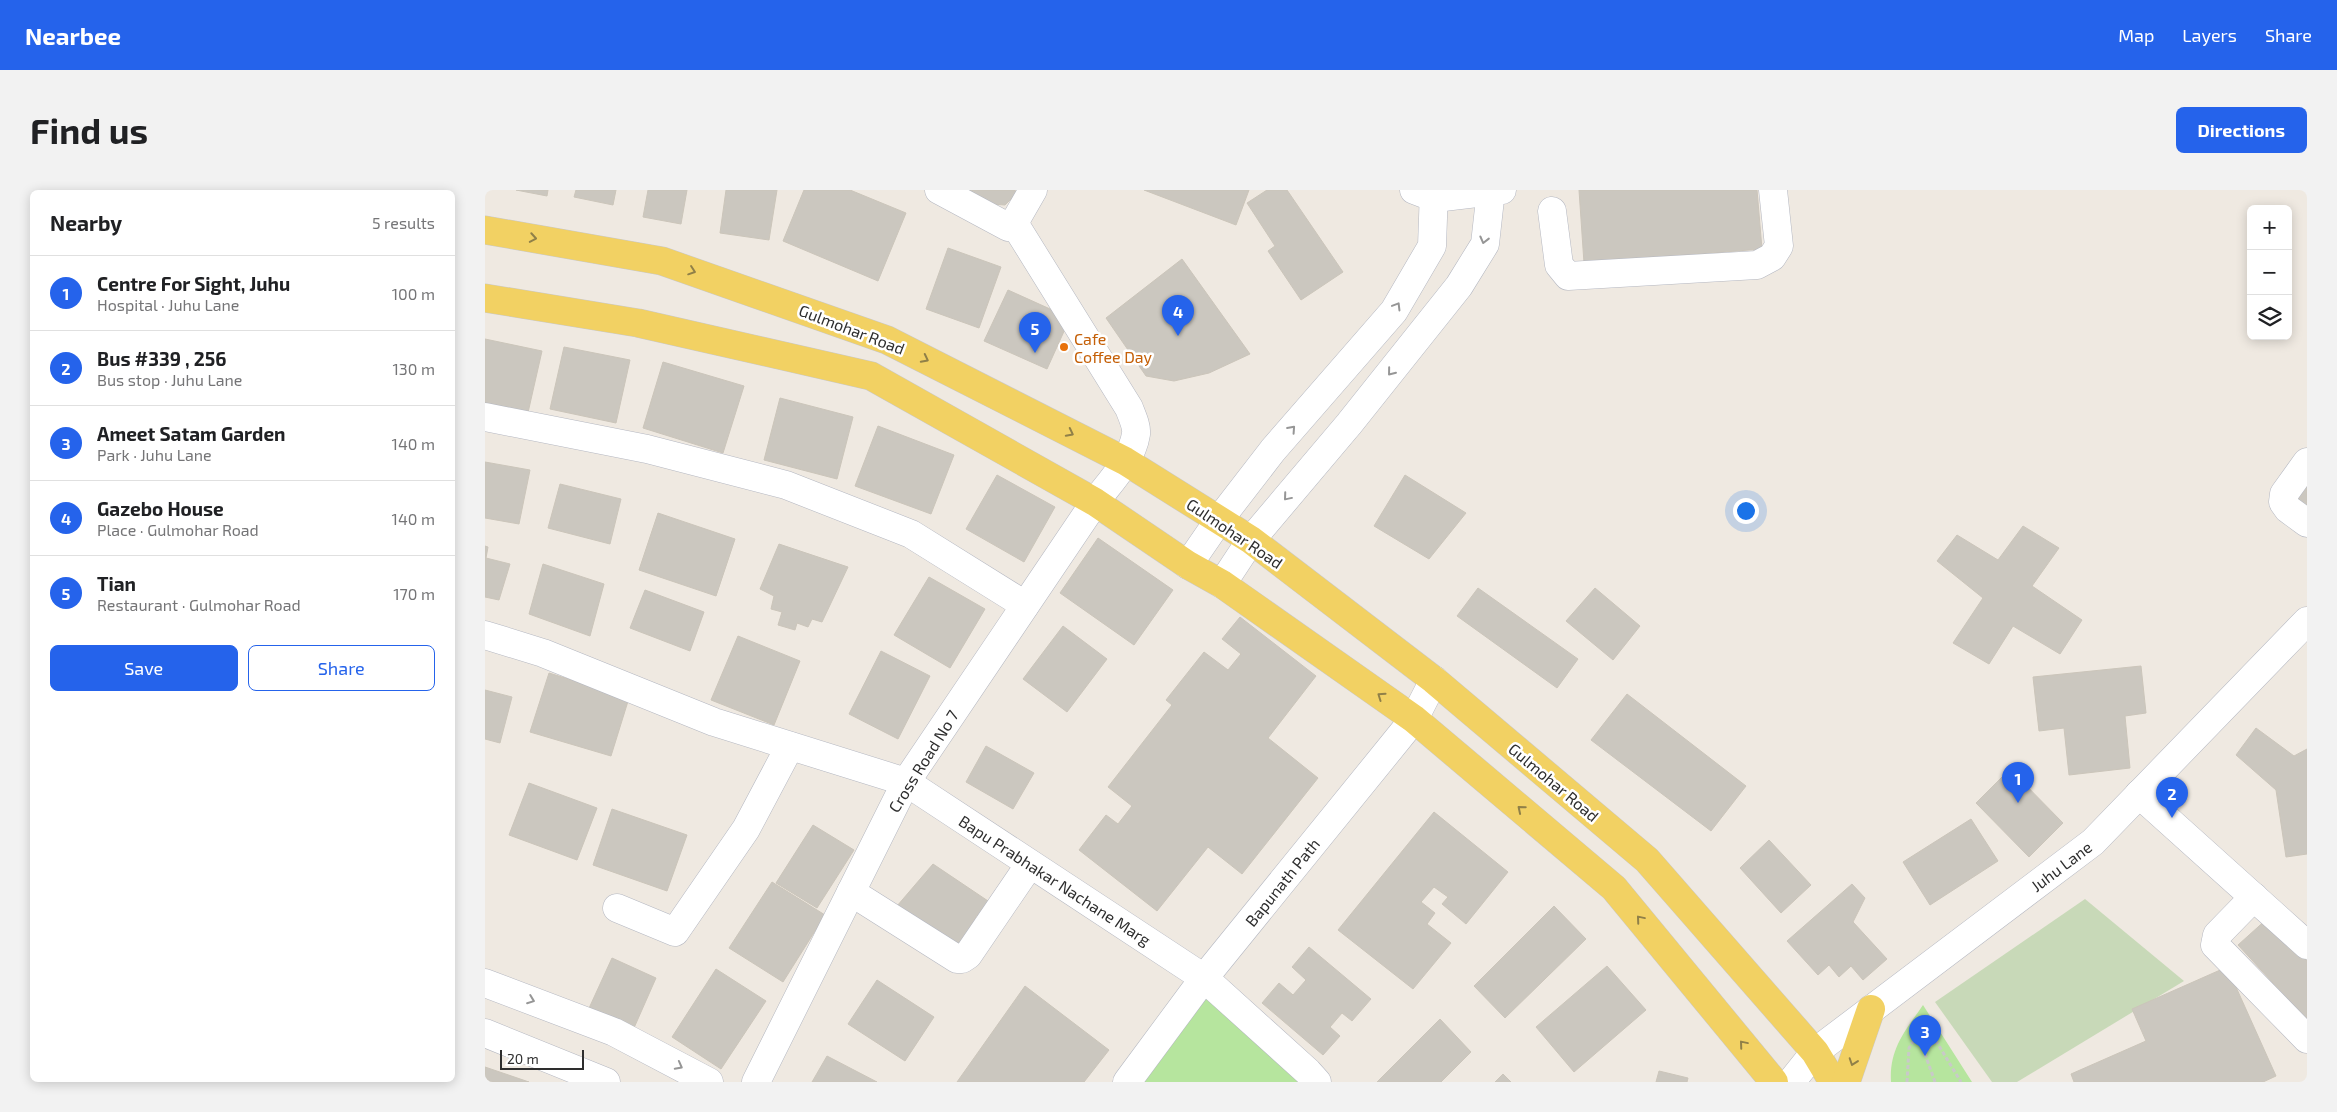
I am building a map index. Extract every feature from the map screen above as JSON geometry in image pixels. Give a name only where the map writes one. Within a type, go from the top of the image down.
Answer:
[{"type":"main road","name":"Gulmohar Road","points":[[485,230],[662,261],[887,340],[1125,461],[1251,540],[1434,680],[1647,860],[1815,1052],[1833,1082]]},
{"type":"main road","points":[[485,298],[638,323],[871,376],[1095,502],[1188,565],[1222,584],[1413,719],[1614,888],[1774,1082]]},
{"type":"main road","points":[[1846,1082],[1871,1010]]},
{"type":"street","points":[[939,190],[1006,226],[1014,223],[1033,190]]},
{"type":"street","points":[[1551,211],[1559,266],[1568,276],[1757,265],[1772,257],[1779,246],[1773,190]]},
{"type":"street","points":[[1188,565],[1219,520],[1273,450],[1394,311],[1432,246],[1427,193],[1495,191],[1485,244],[1459,286],[1349,424],[1251,540],[1222,584]]},
{"type":"street","name":"Cross Road No 7","points":[[756,1082],[906,782],[1095,502],[1125,461],[1136,434],[1135,424],[1129,408],[1014,223]]},
{"type":"street","points":[[485,417],[647,449],[786,485],[911,534],[1025,605]]},
{"type":"street","points":[[2307,462],[2284,494],[2283,502],[2288,509],[2307,523]]},
{"type":"street","name":"Juhu Lane","points":[[1791,1082],[1815,1052],[2093,842],[2307,622]]},
{"type":"street","name":"Bapu Prabhakar Nachane Marg","points":[[485,635],[543,653],[714,722],[906,782],[1204,978],[1317,1082]]},
{"type":"street","name":"Bapunath Path","points":[[1127,1082],[1204,978],[1413,719],[1434,680]]},
{"type":"street","points":[[617,908],[675,932],[746,829],[790,746]]},
{"type":"street","points":[[2139,794],[2307,945]]},
{"type":"street","points":[[851,892],[957,959],[962,959],[968,954],[1030,864]]},
{"type":"street","points":[[2254,897],[2217,935],[2215,945],[2307,1038]]},
{"type":"street","points":[[485,983],[615,1032],[709,1082]]},
{"type":"street","points":[[485,1032],[599,1080]]},
{"type":"path","points":[[1907,1082],[1909,1048],[1925,1023],[1961,1082]]},
{"type":"path","points":[[1935,1039],[1925,1054],[1935,1082]]},
{"type":"green space","points":[[2085,899],[2184,981],[2017,1082],[1992,1082],[1935,1002]]},
{"type":"green space","points":[[1204,988],[1304,1082],[1132,1082]]},
{"type":"green space","points":[[1923,1005],[1972,1082],[1891,1082],[1895,1050],[1904,1032]]},
{"type":"building","points":[[516,190],[548,190],[547,196]]},
{"type":"building","points":[[576,190],[616,190],[613,205],[574,197]]},
{"type":"building","points":[[648,190],[687,190],[681,224],[643,217]]},
{"type":"building","points":[[726,190],[777,190],[769,240],[720,233]]},
{"type":"building","points":[[804,190],[850,190],[906,213],[878,281],[783,241]]},
{"type":"building","points":[[963,190],[1015,190],[1016,194],[1005,205],[991,204]]},
{"type":"building","points":[[1144,190],[1249,190],[1236,225]]},
{"type":"building","points":[[1267,190],[1287,190],[1343,272],[1301,300],[1268,251],[1275,246],[1247,203]]},
{"type":"building","points":[[1579,190],[1757,190],[1762,249],[1584,263]]},
{"type":"building","points":[[948,248],[1001,267],[979,328],[926,309]]},
{"type":"building","points":[[1182,259],[1250,354],[1209,373],[1174,381],[1146,376],[1106,318]]},
{"type":"building","points":[[1008,290],[1070,318],[1047,369],[984,341]]},
{"type":"building","points":[[485,339],[542,351],[527,417],[485,408]]},
{"type":"building","points":[[564,347],[630,360],[616,423],[550,409]]},
{"type":"building","points":[[663,362],[744,386],[723,453],[643,428]]},
{"type":"building","points":[[780,398],[853,417],[837,479],[764,460]]},
{"type":"building","points":[[878,426],[954,455],[931,514],[855,486]]},
{"type":"building","points":[[485,462],[530,470],[519,524],[485,518]]},
{"type":"building","points":[[2307,472],[2307,517],[2286,501]]},
{"type":"building","points":[[997,475],[1055,507],[1024,562],[966,529]]},
{"type":"building","points":[[1405,475],[1466,513],[1429,559],[1374,526]]},
{"type":"building","points":[[560,484],[621,499],[610,544],[548,528]]},
{"type":"building","points":[[658,513],[735,539],[716,596],[639,570]]},
{"type":"building","points":[[2023,526],[2059,548],[2032,586],[2082,620],[2060,654],[2013,626],[1989,664],[1953,643],[1983,598],[1937,561],[1957,535],[1998,560]]},
{"type":"building","points":[[1098,538],[1173,590],[1134,645],[1060,593]]},
{"type":"building","points":[[779,544],[848,567],[822,622],[812,619],[808,627],[797,623],[795,630],[778,625],[782,612],[771,609],[774,596],[760,589]]},
{"type":"building","points":[[485,546],[488,547],[486,558],[510,564],[499,600],[485,597]]},
{"type":"building","points":[[543,564],[604,584],[590,636],[529,614]]},
{"type":"building","points":[[929,577],[985,609],[950,668],[894,635]]},
{"type":"building","points":[[1478,588],[1578,659],[1557,688],[1457,616]]},
{"type":"building","points":[[1595,588],[1640,626],[1613,660],[1566,621]]},
{"type":"building","points":[[645,590],[704,612],[690,651],[630,628]]},
{"type":"building","points":[[1240,617],[1316,676],[1268,738],[1318,778],[1242,874],[1208,847],[1157,911],[1079,850],[1106,815],[1118,824],[1132,806],[1108,787],[1172,705],[1166,700],[1204,652],[1228,670],[1241,654],[1222,639]]},
{"type":"building","points":[[1063,626],[1107,659],[1067,712],[1023,679]]},
{"type":"building","points":[[738,636],[800,661],[774,725],[711,700]]},
{"type":"building","points":[[881,651],[930,676],[898,739],[849,714]]},
{"type":"building","points":[[2141,666],[2146,713],[2125,716],[2130,768],[2069,775],[2064,728],[2039,731],[2033,677]]},
{"type":"building","points":[[549,673],[629,698],[611,756],[530,732]]},
{"type":"building","points":[[485,690],[512,697],[500,743],[485,739]]},
{"type":"building","points":[[1627,694],[1746,786],[1711,831],[1591,740]]},
{"type":"building","points":[[2256,728],[2294,756],[2307,749],[2307,854],[2286,857],[2276,790],[2236,755]]},
{"type":"building","points":[[986,746],[1034,773],[1013,809],[966,782]]},
{"type":"building","points":[[2010,769],[2063,823],[2029,857],[1976,803]]},
{"type":"building","points":[[529,783],[597,808],[577,860],[509,835]]},
{"type":"building","points":[[612,809],[687,835],[667,891],[593,865]]},
{"type":"building","points":[[1434,812],[1508,872],[1466,924],[1442,904],[1448,897],[1434,887],[1421,902],[1435,913],[1427,924],[1451,943],[1413,989],[1338,930]]},
{"type":"building","points":[[1971,819],[1998,861],[1930,905],[1903,862]]},
{"type":"building","points":[[813,825],[854,850],[817,908],[776,883]]},
{"type":"building","points":[[1769,840],[1811,885],[1781,913],[1740,868]]},
{"type":"building","points":[[933,864],[994,905],[984,919],[977,915],[970,927],[976,929],[963,948],[897,906]]},
{"type":"building","points":[[772,882],[825,915],[783,982],[729,948]]},
{"type":"building","points":[[1852,884],[1865,898],[1853,922],[1887,959],[1863,980],[1851,966],[1839,977],[1829,965],[1818,975],[1787,941]]},
{"type":"building","points":[[1554,906],[1586,939],[1505,1018],[1474,986]]},
{"type":"building","points":[[2268,918],[2307,961],[2307,1020],[2238,945]]},
{"type":"building","points":[[1309,947],[1371,999],[1352,1021],[1342,1013],[1330,1027],[1340,1036],[1323,1055],[1262,1003],[1279,983],[1293,995],[1306,980],[1292,967]]},
{"type":"building","points":[[612,958],[656,978],[630,1037],[585,1017]]},
{"type":"building","points":[[1607,966],[1646,1010],[1574,1072],[1536,1027]]},
{"type":"building","points":[[2227,967],[2276,1076],[2263,1082],[2074,1082],[2071,1074],[2146,1041],[2132,1009]]},
{"type":"building","points":[[716,969],[766,1001],[721,1069],[672,1037]]},
{"type":"building","points":[[877,980],[934,1017],[905,1061],[848,1024]]},
{"type":"building","points":[[1025,986],[1109,1050],[1084,1082],[957,1082]]},
{"type":"building","points":[[1440,1019],[1471,1052],[1441,1082],[1377,1082]]},
{"type":"building","points":[[827,1056],[877,1082],[812,1082]]},
{"type":"building","points":[[485,1067],[529,1082],[485,1082]]},
{"type":"building","points":[[1659,1071],[1688,1078],[1687,1082],[1656,1082]]},
{"type":"building","points":[[1503,1074],[1511,1082],[1495,1082]]},
{"type":"place","name":"Gazebo House","points":[[1178,336]]},
{"type":"place","name":"Cafe Coffee Day","points":[[1064,347]]},
{"type":"place","name":"Tian","points":[[1035,353]]},
{"type":"place","name":"Centre For Sight, Juhu","points":[[2018,803]]},
{"type":"place","name":"Bus #339 , 256","points":[[2172,818]]},
{"type":"place","name":"Ameet Satam Garden","points":[[1925,1056]]}]
